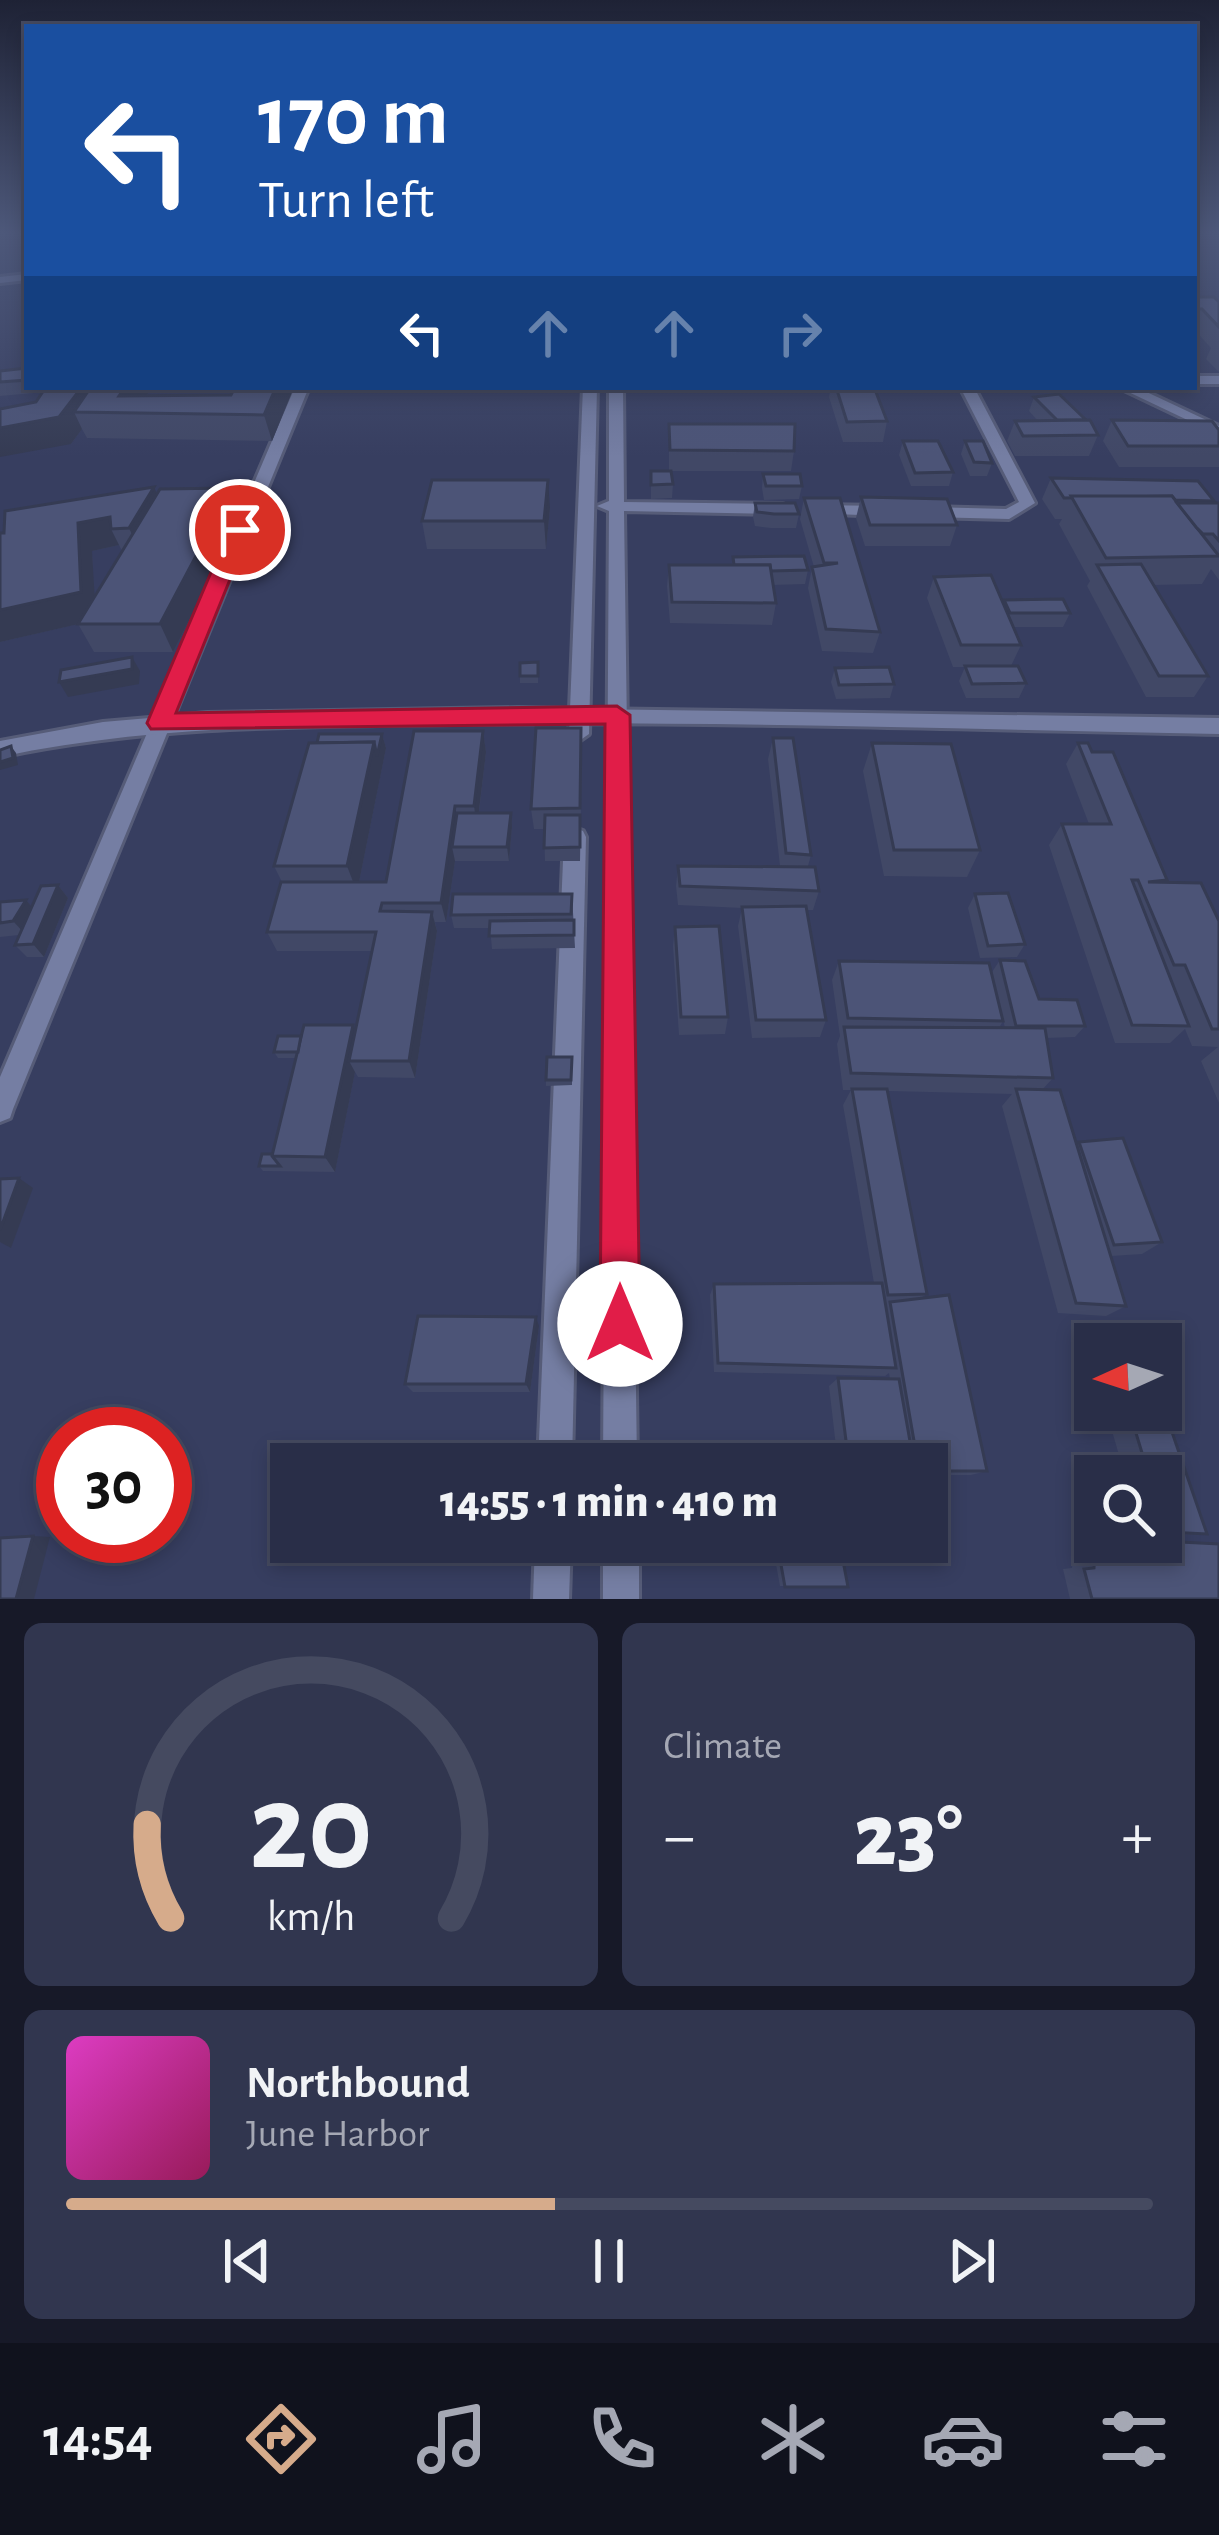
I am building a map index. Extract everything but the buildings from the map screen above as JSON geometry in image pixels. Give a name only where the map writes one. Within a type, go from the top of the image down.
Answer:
[{"type":"street","points":[[0,1109],[160,723],[245,493],[300,390]]},
{"type":"street","points":[[578,760],[590,390]]},
{"type":"street","points":[[616,390],[620,1443]]},
{"type":"street","points":[[916,512],[1009,514],[1027,503],[969,390]]},
{"type":"street","points":[[1131,390],[1219,431]]},
{"type":"street","points":[[586,506],[894,511]]},
{"type":"street","points":[[0,749],[104,727],[160,723],[579,714],[1219,726]]},
{"type":"street","points":[[556,1443],[576,808]]},
{"type":"street","points":[[551,1599],[552,1563]]},
{"type":"street","points":[[620,1563],[621,1599]]},
{"type":"route","points":[[240,530],[160,723],[617,715],[620,1324]]}]
